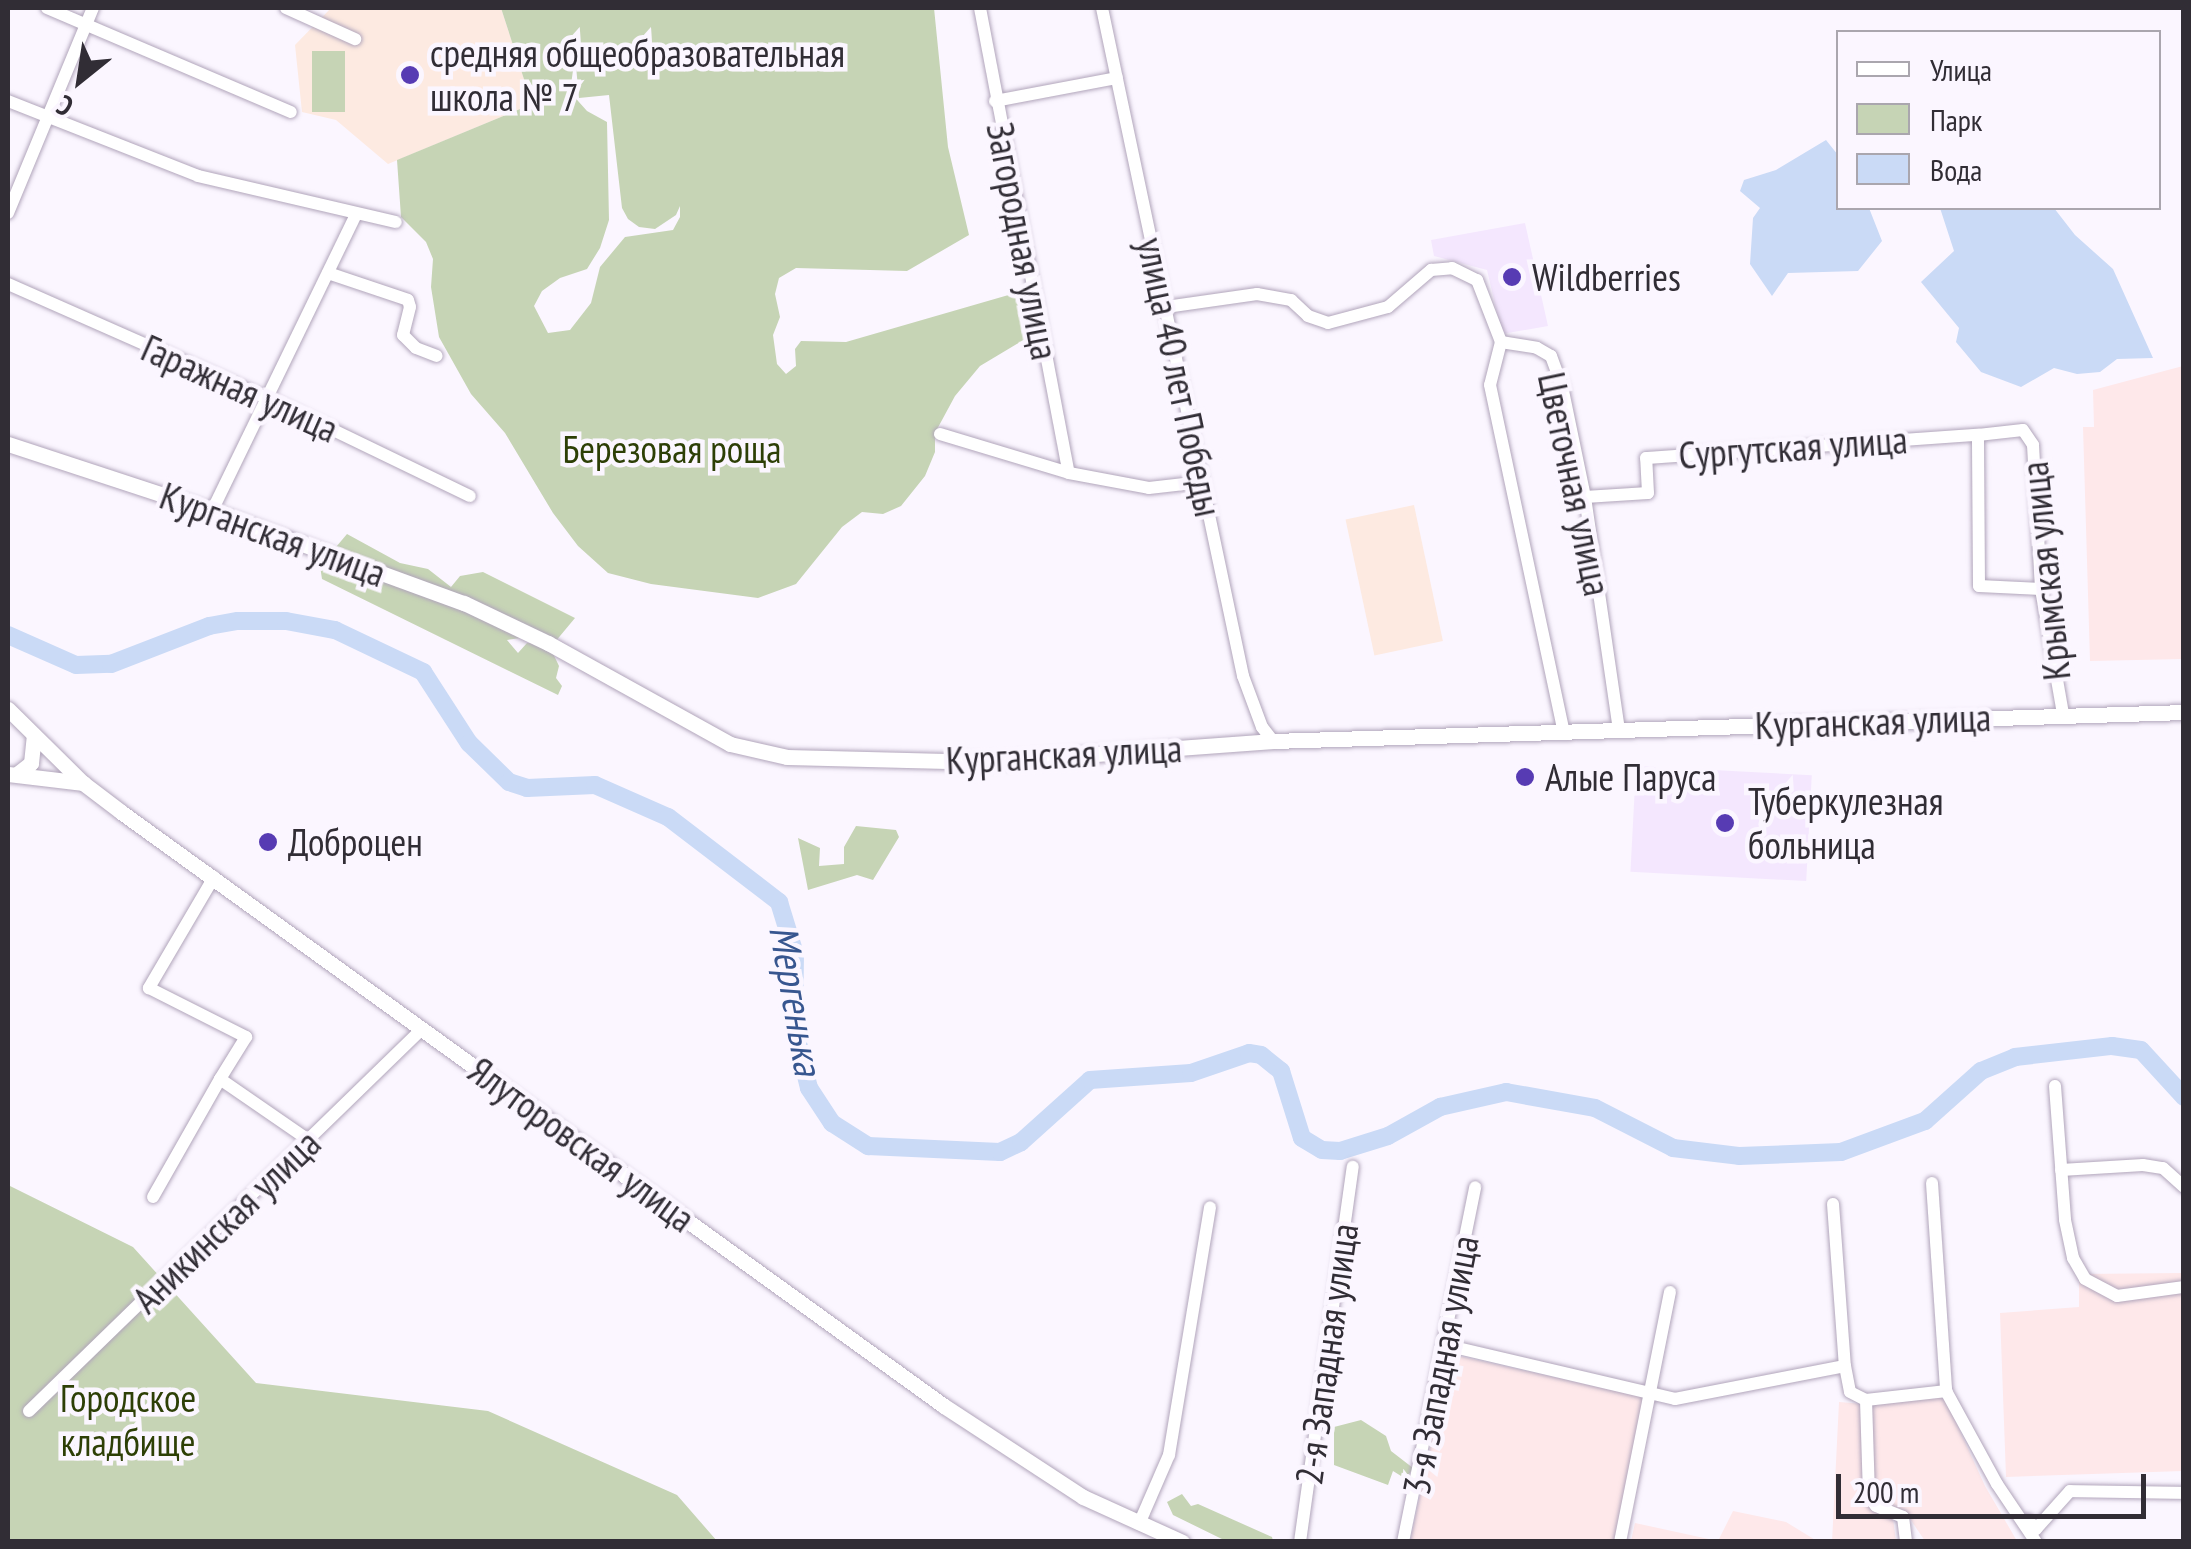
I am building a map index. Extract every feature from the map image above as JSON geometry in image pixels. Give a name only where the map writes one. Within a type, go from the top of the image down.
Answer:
[{"type":"main road","name":"Курганская улица","points":[[8,444],[212,511],[464,603],[548,643],[730,744],[787,757],[987,762],[1273,740],[2184,712]]},
{"type":"main road","name":"Ялуторовская улица","points":[[8,709],[83,783],[990,1438],[1036,1469],[1139,1524],[1182,1542]]},
{"type":"main road","points":[[12,774],[32,763],[34,735]]},
{"type":"main road","points":[[12,774],[83,783]]},
{"type":"street","points":[[47,8],[292,112]]},
{"type":"street","points":[[8,213],[94,8]]},
{"type":"street","points":[[286,8],[355,39]]},
{"type":"street","name":"Загородная улица","points":[[980,8],[1069,473]]},
{"type":"street","name":"улица 40 лет Победы","points":[[1102,8],[1242,676],[1262,727],[1273,740]]},
{"type":"street","points":[[995,101],[1117,78]]},
{"type":"street","points":[[8,101],[198,176],[396,222]]},
{"type":"street","points":[[212,511],[356,214]]},
{"type":"street","name":"Цветочная улица","points":[[1166,307],[1257,294],[1291,300],[1308,316],[1328,323],[1388,307],[1431,270],[1452,268],[1477,280],[1501,342],[1537,348],[1550,356],[1567,405],[1585,497],[1619,730]]},
{"type":"street","points":[[328,273],[408,300],[403,335],[416,348],[437,356]]},
{"type":"street","name":"Гаражная улица","points":[[8,284],[269,399],[470,496]]},
{"type":"street","points":[[1501,342],[1490,384],[1564,733]]},
{"type":"street","name":"Крымская улица","points":[[1978,434],[2024,430],[2034,445],[2041,589],[2062,714]]},
{"type":"street","points":[[940,434],[1069,473],[1150,488],[1202,482]]},
{"type":"street","points":[[1978,434],[1979,586],[2041,589]]},
{"type":"street","name":"Сургутская улица","points":[[1585,497],[1648,492],[1646,458],[1978,434]]},
{"type":"street","points":[[153,1197],[246,1037],[149,988],[214,877]]},
{"type":"street","name":"Аникинская улица","points":[[29,1410],[422,1029]]},
{"type":"street","points":[[220,1078],[310,1141]]},
{"type":"street","points":[[2055,1086],[2065,1220],[2074,1258],[2085,1279],[2117,1296],[2184,1286]]},
{"type":"street","points":[[2061,1170],[2143,1164],[2163,1168],[2184,1187]]},
{"type":"street","name":"2-я Западная улица","points":[[1300,1542],[1352,1167]]},
{"type":"street","points":[[1932,1182],[1946,1391],[1997,1484],[2036,1542]]},
{"type":"street","name":"3-я Западная улица","points":[[1404,1542],[1476,1188]]},
{"type":"street","points":[[1832,1204],[1850,1392],[1866,1400],[1946,1391]]},
{"type":"street","points":[[1139,1524],[1169,1455],[1210,1207]]},
{"type":"street","points":[[1620,1542],[1670,1292]]},
{"type":"street","points":[[1445,1345],[1675,1399],[1845,1366]]},
{"type":"street","points":[[1866,1400],[1870,1497],[1876,1506],[1903,1517],[1906,1542]]},
{"type":"street","points":[[1997,1484],[2036,1530],[2070,1491],[2184,1493]]},
{"type":"shaded area","name":"средняя общеобразовательная школа № 7","points":[[331,8],[501,8],[532,104],[388,164],[336,120],[302,112],[295,45]]},
{"type":"shaded area","points":[[1525,223],[1548,326],[1502,334],[1487,270],[1434,256],[1431,240]]},
{"type":"shaded area","points":[[2183,366],[2183,659],[2090,661],[2083,427],[2094,427],[2093,390]]},
{"type":"shaded area","points":[[1414,505],[1443,641],[1374,656],[1346,520]]},
{"type":"shaded area","name":"Туберкулезная больница","points":[[1636,766],[1812,775],[1806,881],[1630,872]]},
{"type":"shaded area","points":[[2183,1273],[2183,1471],[2006,1477],[2000,1313],[2079,1307],[2079,1274]]},
{"type":"shaded area","points":[[1450,1354],[1643,1397],[1614,1541],[1410,1542]]},
{"type":"shaded area","points":[[1944,1396],[1985,1486],[2017,1541],[1925,1541],[1904,1510],[1877,1504],[1871,1495],[1869,1404]]},
{"type":"shaded area","points":[[1839,1402],[1864,1404],[1867,1498],[1892,1511],[1896,1541],[1832,1542]]},
{"type":"shaded area","points":[[1733,1511],[1786,1522],[1817,1541],[1718,1541]]},
{"type":"shaded area","points":[[1635,1523],[1718,1541],[1631,1541]]},
{"type":"green space","name":"Березовая роща","points":[[501,8],[934,8],[948,147],[969,235],[907,271],[796,268],[779,278],[775,294],[780,317],[773,335],[777,364],[786,374],[796,366],[795,349],[801,341],[846,342],[1026,290],[1035,333],[980,366],[955,396],[935,433],[935,452],[925,476],[901,506],[883,514],[862,512],[842,527],[796,584],[758,598],[651,584],[608,573],[578,546],[553,513],[505,433],[471,394],[439,337],[431,287],[433,259],[426,242],[401,217],[397,160],[532,104]],"holes":[[[575,56],[579,98],[609,95],[622,208],[628,219],[639,227],[655,229],[676,215],[680,206],[680,217],[673,230],[625,237],[600,267],[591,303],[570,330],[548,333],[534,306],[542,291],[560,278],[587,269],[600,248],[609,220],[607,122],[587,111],[570,92]]]},
{"type":"green space","points":[[312,51],[345,51],[345,112],[312,112]]},
{"type":"green space","points":[[347,534],[400,563],[428,569],[451,587],[460,576],[483,572],[575,618],[555,642],[542,635],[507,640],[518,653],[527,643],[548,643],[559,666],[556,678],[562,686],[558,695],[322,579],[320,566]]},
{"type":"green space","points":[[856,826],[896,830],[899,837],[873,880],[857,875],[808,890],[798,838],[820,848],[819,866],[844,864],[844,847]]},
{"type":"green space","name":"Городское кладбище","points":[[8,1185],[133,1247],[256,1383],[488,1411],[677,1495],[717,1541],[8,1541]]},
{"type":"green space","points":[[1361,1420],[1386,1436],[1391,1451],[1413,1468],[1406,1479],[1393,1471],[1388,1485],[1334,1465],[1334,1427]]},
{"type":"green space","points":[[1182,1494],[1191,1506],[1198,1504],[1272,1537],[1273,1541],[1226,1541],[1173,1515],[1167,1502]]},
{"type":"water","points":[[1826,140],[1836,152],[1836,210],[1870,210],[1882,241],[1858,271],[1788,273],[1772,296],[1750,264],[1753,218],[1760,208],[1740,191],[1744,180],[1776,170]]},
{"type":"water","points":[[1941,210],[2056,210],[2075,235],[2113,269],[2153,358],[2117,359],[2100,372],[2077,374],[2054,368],[2021,387],[1981,372],[1956,342],[1959,328],[1921,282],[1954,251]]},
{"type":"waterway","name":"Мергенька","points":[[8,635],[76,665],[111,664],[209,626],[238,621],[286,621],[335,630],[423,672],[469,743],[509,782],[527,788],[595,785],[668,817],[779,902],[795,954],[794,1027],[809,1088],[832,1123],[868,1146],[1000,1152],[1021,1142],[1090,1080],[1191,1073],[1249,1053],[1261,1055],[1281,1071],[1302,1138],[1322,1150],[1340,1151],[1388,1136],[1440,1107],[1506,1092],[1595,1108],[1673,1148],[1739,1156],[1841,1152],[1925,1121],[1981,1071],[2015,1057],[2112,1046],[2141,1050],[2184,1097]]},
{"type":"place","name":"средняя общеобразовательная школа № 7","points":[[410,75]]},
{"type":"place","name":"Wildberries","points":[[1512,277]]},
{"type":"place","name":"Алые Паруса","points":[[1525,777]]},
{"type":"place","name":"Туберкулезная больница","points":[[1725,823]]},
{"type":"place","name":"Доброцен","points":[[268,842]]}]
